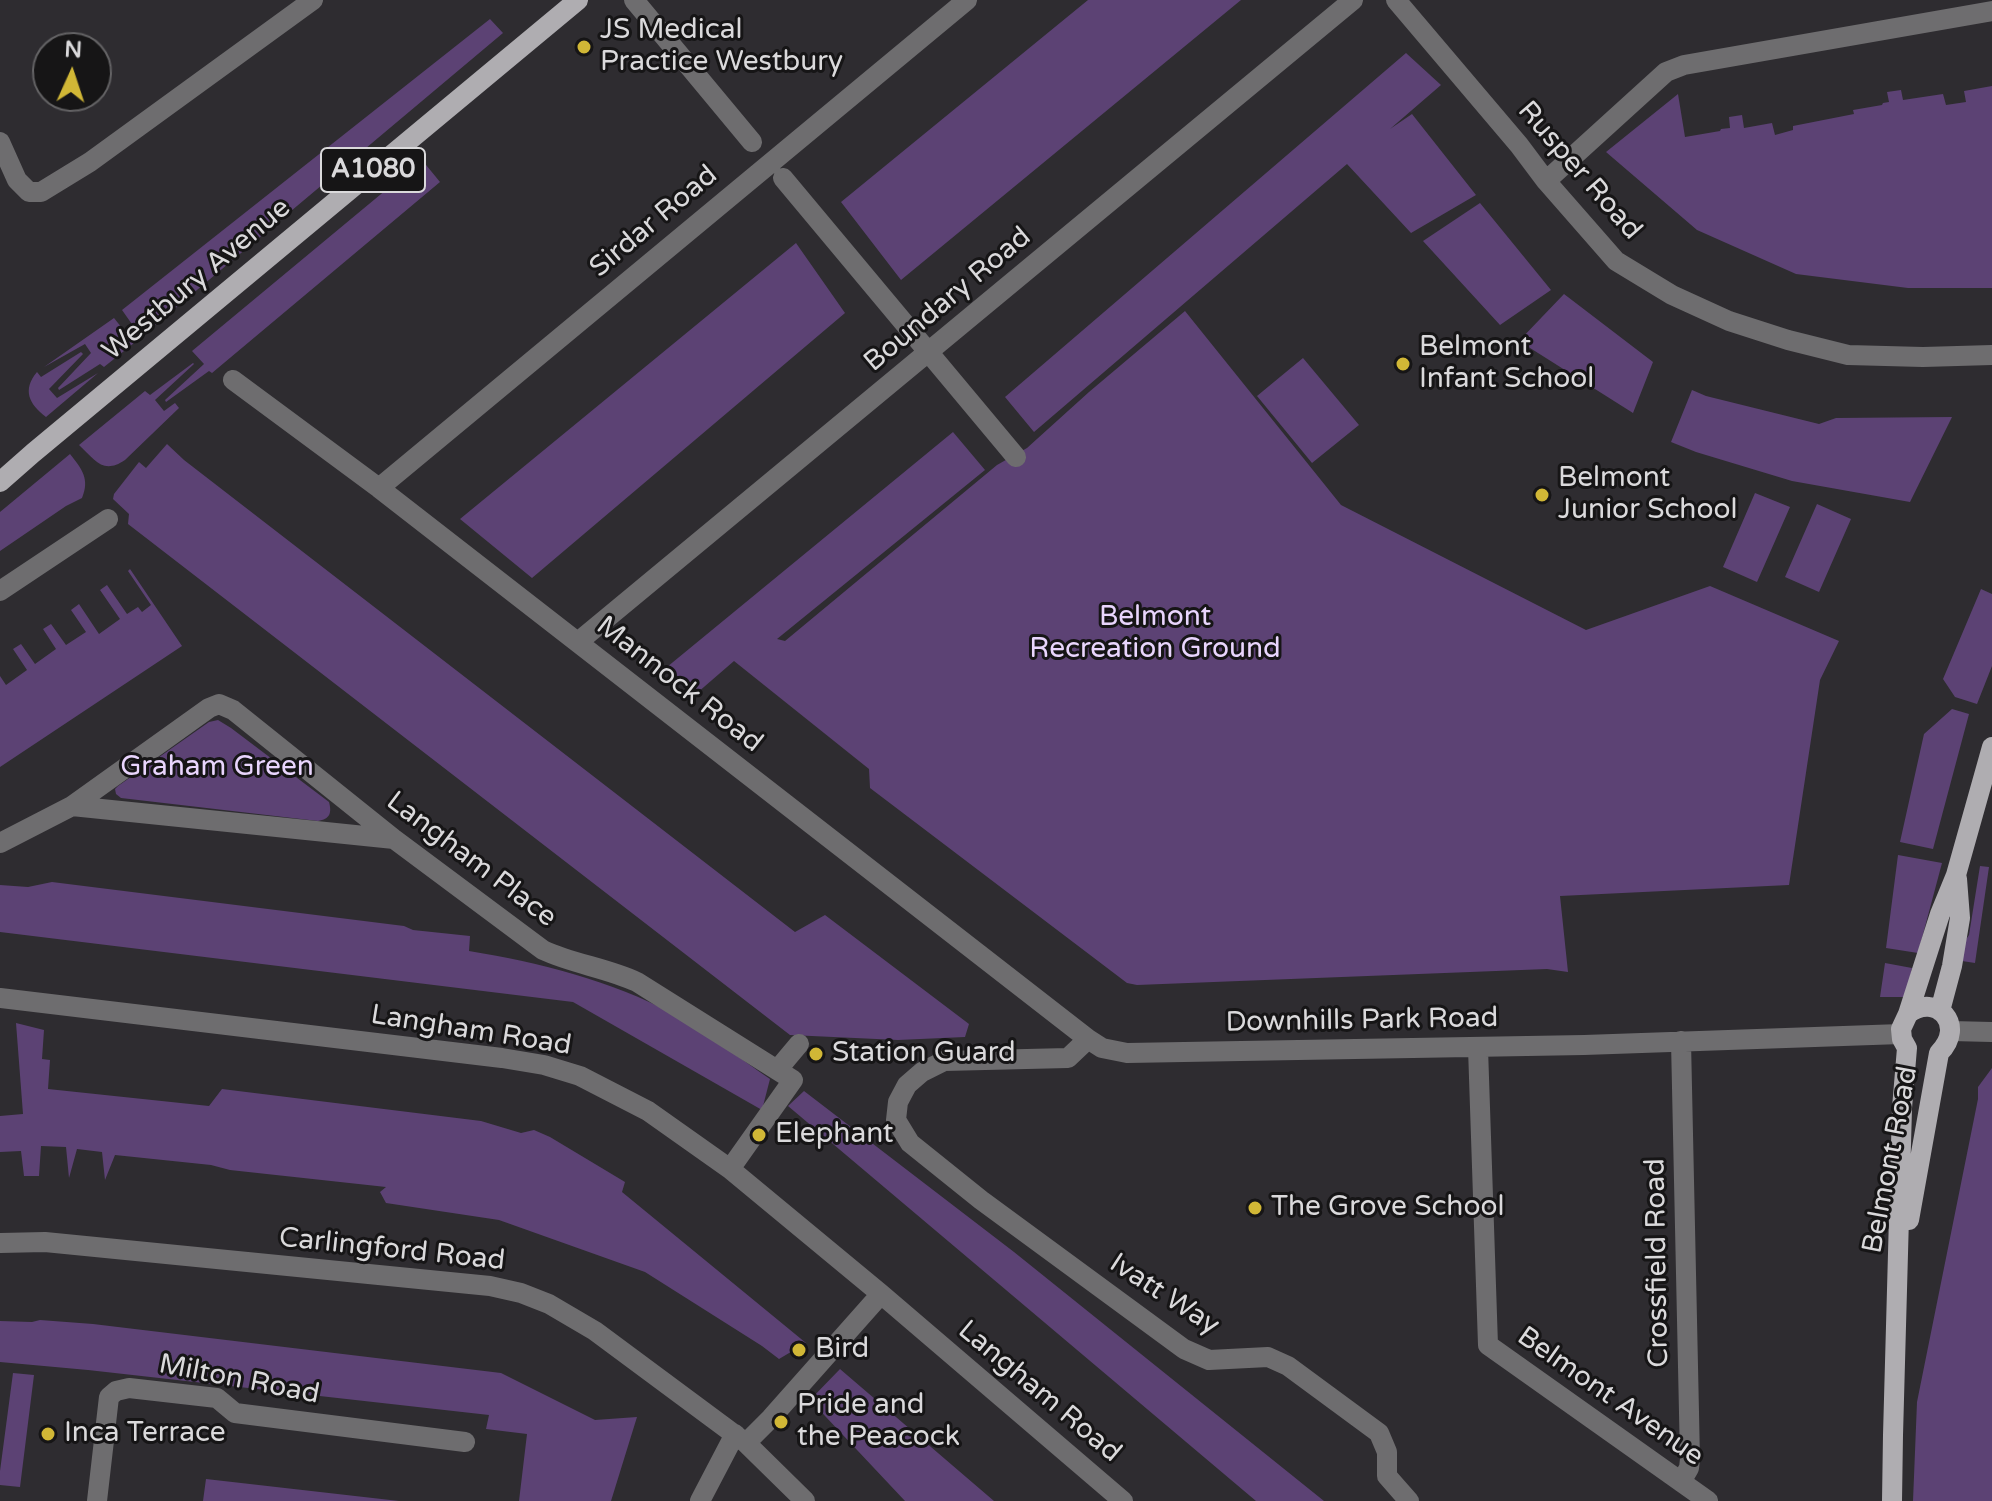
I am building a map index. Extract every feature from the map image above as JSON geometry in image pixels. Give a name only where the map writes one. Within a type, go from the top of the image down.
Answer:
[{"type":"main road","name":"Westbury Avenue","points":[[0,482],[578,0]]},
{"type":"main road","points":[[1940,1011],[1960,918],[1956,875],[1992,747]]},
{"type":"main road","name":"Belmont Road","points":[[1892,1501],[1902,1024],[1956,875]]},
{"type":"main road","points":[[1908,1014],[1921,1007],[1931,1007],[1946,1016],[1951,1031]]},
{"type":"main road","name":"Belmont Road","points":[[1897,1279],[1939,1053],[1951,1031]]},
{"type":"main road","points":[[1904,1041],[1915,1054],[1925,1057],[1939,1053]]},
{"type":"street","points":[[0,142],[17,180],[29,192],[41,192],[90,162],[313,0]]},
{"type":"street","points":[[634,0],[752,142]]},
{"type":"street","name":"Sirdar Road","points":[[379,488],[967,0]]},
{"type":"street","name":"Boundary Road","points":[[578,642],[1353,0]]},
{"type":"street","name":"Rusper Road","points":[[1396,0],[1616,261],[1672,295],[1729,321],[1848,355],[1992,355]]},
{"type":"street","points":[[1546,181],[1666,72],[1684,65],[1992,11]]},
{"type":"street","points":[[783,178],[1016,457]]},
{"type":"street","name":"Mannock Road","points":[[233,380],[379,488],[1088,1039]]},
{"type":"street","points":[[0,591],[108,519]]},
{"type":"street","name":"Langham Place","points":[[72,806],[209,708],[219,704],[233,710],[394,839],[543,950],[562,959],[621,974],[637,982],[778,1069]]},
{"type":"street","points":[[0,843],[72,806],[394,839]]},
{"type":"street","name":"Langham Road","points":[[0,998],[502,1058],[544,1065],[580,1076],[648,1111],[730,1169],[1123,1501]]},
{"type":"street","points":[[1951,1031],[1992,1032]]},
{"type":"street","name":"Downhills Park Road","points":[[1088,1039],[1102,1048],[1127,1053],[1478,1048],[1681,1041],[1904,1041]]},
{"type":"street","name":"Ivatt Way","points":[[1088,1039],[1068,1058],[944,1061],[922,1072],[907,1085],[898,1102],[896,1120],[900,1130],[910,1143],[1005,1218],[1184,1349],[1209,1360],[1268,1357],[1288,1366],[1379,1433],[1387,1452],[1387,1476],[1409,1501]]},
{"type":"street","name":"Crossfield Road","points":[[1681,1041],[1690,1459],[1681,1482]]},
{"type":"street","points":[[730,1169],[793,1080],[778,1069],[799,1044]]},
{"type":"street","name":"Belmont Avenue","points":[[1478,1048],[1488,1345],[1708,1501]]},
{"type":"street","name":"Carlingford Road","points":[[0,1243],[60,1243],[490,1286],[521,1293],[549,1304],[595,1331],[740,1439],[805,1501]]},
{"type":"street","points":[[700,1501],[740,1439],[771,1418],[881,1294]]},
{"type":"street","name":"Milton Road","points":[[97,1501],[109,1397],[116,1391],[129,1388],[217,1398],[235,1413],[465,1442]]},
{"type":"green space","points":[[1088,0],[1241,0],[901,280],[841,202]]},
{"type":"green space","points":[[490,19],[503,33],[141,337],[122,310]]},
{"type":"green space","points":[[1406,53],[1441,85],[1390,129],[1412,114],[1476,195],[1411,233],[1347,164],[1034,432],[1005,397]]},
{"type":"green space","points":[[1992,86],[1992,288],[1908,288],[1796,274],[1697,230],[1606,152],[1678,94],[1685,137],[1730,128],[1729,117],[1742,115],[1744,128],[1772,123],[1775,135],[1793,130],[1793,126],[1882,105],[1889,102],[1887,92],[1901,90],[1903,100],[1943,94],[1946,105],[1966,102],[1964,91]]},
{"type":"green space","points":[[422,160],[440,182],[212,373],[209,371],[166,402],[204,364],[192,351]]},
{"type":"green space","points":[[1480,203],[1551,290],[1500,325],[1423,241]]},
{"type":"green space","points":[[796,243],[845,313],[532,578],[460,519]]},
{"type":"green space","points":[[1564,294],[1653,362],[1633,413],[1519,341]]},
{"type":"green space","name":"Belmont Recreation Ground","points":[[1185,311],[1341,505],[1586,630],[1710,586],[1839,641],[1820,680],[1789,885],[1560,896],[1568,972],[1547,969],[1137,985],[1127,983],[870,788],[869,769],[734,661],[697,693],[667,667],[953,432],[985,470],[777,639],[785,641],[997,465],[1027,448]]},
{"type":"green space","points":[[114,318],[134,343],[104,367],[100,364],[59,390],[91,353],[85,344],[44,367]]},
{"type":"green space","points":[[81,352],[83,354],[49,389],[57,398],[98,373],[46,417],[32,402],[29,391],[32,379],[37,372],[41,377]]},
{"type":"green space","points":[[1303,358],[1359,425],[1312,463],[1257,396]]},
{"type":"green space","points":[[193,363],[155,400],[164,411],[175,403],[179,408],[125,460],[105,466],[79,445],[145,391],[150,395]]},
{"type":"green space","points":[[1692,390],[1819,424],[1836,418],[1952,417],[1910,502],[1792,481],[1671,442]]},
{"type":"green space","points":[[167,444],[795,932],[825,915],[969,1024],[965,1037],[898,1040],[790,1035],[128,524],[129,514],[113,499],[114,494],[139,462],[146,468]]},
{"type":"green space","points":[[70,454],[84,474],[82,498],[0,551],[0,512]]},
{"type":"green space","points":[[1755,493],[1790,507],[1757,582],[1723,567]]},
{"type":"green space","points":[[1817,504],[1851,519],[1819,592],[1785,577]]},
{"type":"green space","points":[[130,569],[182,646],[0,767],[0,676],[6,685],[27,670],[13,649],[21,644],[35,664],[56,649],[43,629],[51,624],[66,645],[86,632],[71,610],[79,604],[99,634],[120,619],[100,590],[107,585],[127,614],[138,607],[142,612],[151,605],[128,571]]},
{"type":"green space","points":[[1981,589],[1992,594],[1992,666],[1977,704],[1955,697],[1943,679]]},
{"type":"green space","points":[[1952,709],[1969,714],[1933,849],[1900,842],[1924,734]]},
{"type":"green space","name":"Graham Green","points":[[218,720],[329,802],[328,817],[318,821],[121,798],[116,794],[118,786],[209,722]]},
{"type":"green space","points":[[1898,855],[1942,863],[1918,953],[1886,948]]},
{"type":"green space","points":[[1980,866],[1989,867],[1975,963],[1962,961]]},
{"type":"green space","points":[[52,882],[470,936],[469,951],[548,967],[600,982],[650,1002],[686,1021],[770,1079],[762,1110],[573,1002],[0,932],[0,885],[28,887]]},
{"type":"green space","points":[[1885,963],[1912,968],[1906,997],[1880,997]]},
{"type":"green space","points":[[16,1023],[44,1030],[42,1059],[50,1060],[48,1089],[209,1106],[222,1089],[481,1121],[521,1133],[534,1130],[625,1182],[622,1192],[806,1343],[779,1359],[645,1272],[499,1220],[386,1203],[380,1192],[386,1187],[115,1155],[105,1180],[102,1152],[77,1149],[69,1178],[66,1147],[41,1146],[39,1176],[24,1176],[21,1151],[0,1152],[0,1116],[23,1114]]},
{"type":"green space","points":[[1992,1068],[1992,1501],[1913,1501],[1917,1402],[1978,1087]]},
{"type":"green space","points":[[804,1091],[1014,1252],[1324,1501],[1256,1501],[788,1106]]},
{"type":"green space","points":[[40,1320],[501,1373],[595,1420],[637,1417],[611,1501],[519,1501],[527,1434],[486,1429],[489,1415],[0,1362],[0,1321]]},
{"type":"green space","points":[[840,1369],[994,1501],[905,1501],[810,1400]]},
{"type":"green space","points":[[13,1373],[34,1375],[20,1487],[0,1485]]},
{"type":"green space","points":[[206,1479],[399,1501],[203,1501]]},
{"type":"place","name":"JS Medical Practice Westbury","points":[[584,47]]},
{"type":"place","name":"Belmont Infant School","points":[[1403,364]]},
{"type":"place","name":"Belmont Junior School","points":[[1542,495]]},
{"type":"place","name":"Station Guard","points":[[816,1054]]},
{"type":"place","name":"Elephant","points":[[759,1135]]},
{"type":"place","name":"The Grove School","points":[[1255,1208]]},
{"type":"place","name":"Bird","points":[[799,1350]]},
{"type":"place","name":"Pride and the Peacock","points":[[781,1422]]},
{"type":"place","name":"Inca Terrace","points":[[48,1434]]}]
